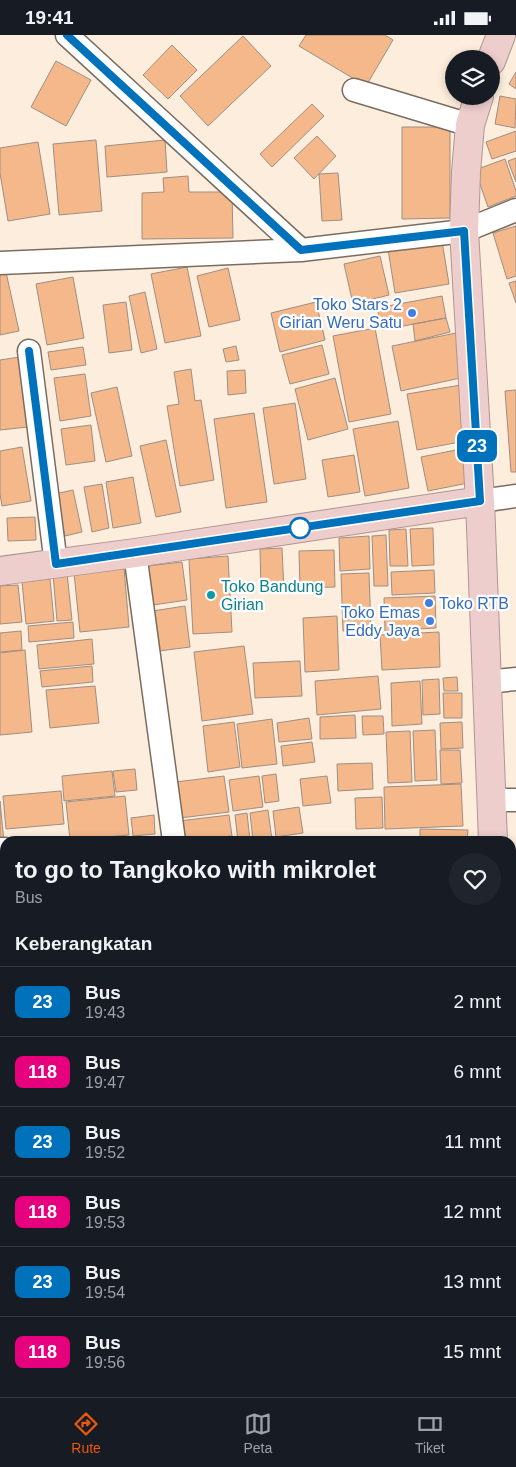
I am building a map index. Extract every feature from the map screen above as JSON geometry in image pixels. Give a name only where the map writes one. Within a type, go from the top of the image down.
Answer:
[{"type":"highway","points":[[495,50],[501,35]]},
{"type":"highway","points":[[476,105],[470,125],[464,231],[480,501],[486,682],[503,800],[494,836]]},
{"type":"highway","points":[[0,571],[135,553],[480,501]]},
{"type":"street","points":[[67,35],[301,250]]},
{"type":"street","points":[[354,90],[470,125]]},
{"type":"street","points":[[0,263],[301,250],[464,231],[516,210]]},
{"type":"street","points":[[29,351],[56,564]]},
{"type":"street","points":[[480,501],[516,496]]},
{"type":"street","points":[[135,553],[173,836]]},
{"type":"street","points":[[486,682],[516,679]]},
{"type":"building","points":[[306,35],[385,35],[393,40],[366,86],[299,46]]},
{"type":"building","points":[[243,36],[271,66],[208,126],[180,96]]},
{"type":"building","points":[[172,45],[197,70],[168,99],[143,75]]},
{"type":"building","points":[[56,61],[91,80],[66,126],[31,107]]},
{"type":"building","points":[[516,72],[516,89],[509,84]]},
{"type":"building","points":[[500,96],[516,99],[515,128],[495,124],[498,105],[500,105]]},
{"type":"building","points":[[312,104],[324,116],[272,167],[260,154]]},
{"type":"building","points":[[402,127],[450,127],[450,218],[402,219]]},
{"type":"building","points":[[516,131],[516,151],[492,159],[486,142]]},
{"type":"building","points":[[317,136],[336,156],[314,179],[294,158]]},
{"type":"building","points":[[96,140],[102,211],[59,215],[53,144]]},
{"type":"building","points":[[165,140],[167,172],[107,177],[105,146]]},
{"type":"building","points":[[38,142],[50,214],[8,221],[0,173],[0,148]]},
{"type":"building","points":[[516,158],[516,182],[508,161]]},
{"type":"building","points":[[505,159],[516,196],[488,207],[475,170]]},
{"type":"building","points":[[338,173],[342,220],[322,221],[319,174]]},
{"type":"building","points":[[188,176],[189,192],[232,192],[233,238],[142,239],[142,193],[164,192],[163,178]]},
{"type":"building","points":[[516,226],[516,276],[507,279],[493,233]]},
{"type":"building","points":[[442,241],[449,284],[395,293],[388,249]]},
{"type":"building","points":[[380,256],[389,295],[353,304],[344,264]]},
{"type":"building","points":[[187,267],[201,336],[165,343],[151,274]]},
{"type":"building","points":[[228,268],[240,320],[209,327],[197,276]]},
{"type":"building","points":[[6,272],[19,331],[0,335],[0,274]]},
{"type":"building","points":[[73,277],[84,338],[47,345],[36,284]]},
{"type":"building","points":[[516,281],[516,303],[509,283]]},
{"type":"building","points":[[145,292],[157,349],[141,353],[129,296]]},
{"type":"building","name":"Toko Stars 2 Girian Weru Satu","points":[[442,296],[446,318],[382,330],[377,308]]},
{"type":"building","points":[[126,302],[132,350],[109,353],[103,305]]},
{"type":"building","points":[[316,302],[325,340],[280,352],[271,313]]},
{"type":"building","points":[[446,318],[450,332],[415,341],[413,324]]},
{"type":"building","points":[[375,328],[391,414],[349,422],[333,336]]},
{"type":"building","points":[[456,333],[465,377],[401,391],[392,346]]},
{"type":"building","points":[[322,345],[329,374],[290,384],[282,355]]},
{"type":"building","points":[[236,346],[239,360],[226,362],[223,349]]},
{"type":"building","points":[[83,347],[86,365],[51,370],[48,352]]},
{"type":"building","points":[[20,357],[28,427],[0,430],[0,360]]},
{"type":"building","points":[[191,369],[195,401],[201,400],[214,480],[180,486],[167,406],[179,404],[174,372]]},
{"type":"building","points":[[245,370],[246,393],[228,395],[227,371]]},
{"type":"building","points":[[85,374],[91,416],[60,421],[54,378]]},
{"type":"building","points":[[335,378],[348,429],[308,440],[295,389]]},
{"type":"building","points":[[461,385],[471,440],[417,450],[407,394]]},
{"type":"building","points":[[117,387],[132,456],[106,462],[91,393]]},
{"type":"building","points":[[516,390],[516,472],[511,472],[505,391]]},
{"type":"building","points":[[295,403],[306,479],[274,484],[263,408]]},
{"type":"building","points":[[254,413],[267,502],[226,508],[214,419]]},
{"type":"building","points":[[398,421],[409,488],[365,496],[353,429]]},
{"type":"building","points":[[91,425],[95,461],[66,465],[61,429]]},
{"type":"building","points":[[166,440],[181,512],[156,517],[140,446]]},
{"type":"building","points":[[22,447],[31,501],[2,506],[0,494],[0,451]]},
{"type":"building","points":[[461,449],[468,483],[428,491],[421,457]]},
{"type":"building","points":[[354,455],[360,492],[328,497],[322,460]]},
{"type":"building","points":[[133,477],[141,523],[113,528],[106,482]]},
{"type":"building","points":[[102,484],[109,528],[92,532],[84,487]]},
{"type":"building","points":[[73,490],[82,532],[65,536],[55,494]]},
{"type":"building","points":[[35,517],[36,540],[8,541],[7,518]]},
{"type":"building","points":[[433,528],[434,565],[412,566],[410,529]]},
{"type":"building","points":[[406,529],[408,566],[390,566],[389,530]]},
{"type":"building","points":[[386,535],[388,586],[374,586],[372,536]]},
{"type":"building","points":[[369,536],[370,569],[340,571],[339,538]]},
{"type":"building","points":[[282,548],[284,591],[261,592],[260,549]]},
{"type":"building","points":[[334,550],[335,587],[300,588],[299,551]]},
{"type":"building","name":"Toko Bandung Girian","points":[[228,556],[232,632],[193,634],[189,559]]},
{"type":"building","points":[[182,562],[187,600],[153,605],[148,566]]},
{"type":"building","points":[[124,568],[129,627],[80,632],[74,573]]},
{"type":"building","points":[[434,570],[435,593],[392,595],[391,572]]},
{"type":"building","points":[[67,573],[72,620],[57,621],[53,574]]},
{"type":"building","points":[[369,573],[371,630],[343,631],[341,574]]},
{"type":"building","points":[[50,579],[54,621],[26,624],[22,582]]},
{"type":"building","points":[[18,585],[22,622],[0,624],[0,586]]},
{"type":"building","points":[[435,596],[436,628],[385,631],[384,598]]},
{"type":"building","points":[[185,606],[190,647],[151,652],[146,612]]},
{"type":"building","points":[[337,616],[339,670],[305,672],[303,618]]},
{"type":"building","points":[[73,622],[74,638],[29,642],[28,626]]},
{"type":"building","points":[[21,631],[22,650],[0,652],[0,633]]},
{"type":"building","points":[[439,632],[440,667],[382,670],[380,635]]},
{"type":"building","points":[[92,639],[94,664],[39,669],[37,645]]},
{"type":"building","points":[[244,646],[253,714],[202,721],[194,652]]},
{"type":"building","points":[[25,650],[32,732],[0,735],[0,653]]},
{"type":"building","points":[[300,661],[302,696],[255,698],[253,663]]},
{"type":"building","points":[[92,666],[93,682],[42,687],[40,671]]},
{"type":"building","points":[[378,676],[381,709],[317,715],[315,681]]},
{"type":"building","points":[[457,677],[458,691],[444,691],[443,678]]},
{"type":"building","points":[[439,679],[440,714],[423,715],[422,680]]},
{"type":"building","points":[[420,681],[422,724],[392,726],[391,683]]},
{"type":"building","points":[[95,686],[99,723],[50,728],[46,690]]},
{"type":"building","points":[[443,693],[462,693],[462,718],[444,718]]},
{"type":"building","points":[[355,715],[356,738],[320,739],[320,717]]},
{"type":"building","points":[[362,716],[383,716],[384,734],[363,735]]},
{"type":"building","points":[[309,718],[312,739],[279,742],[277,723]]},
{"type":"building","points":[[272,719],[277,764],[242,768],[237,724]]},
{"type":"building","points":[[234,722],[240,767],[208,772],[203,726]]},
{"type":"building","points":[[462,722],[463,748],[441,749],[440,723]]},
{"type":"building","points":[[435,730],[437,780],[415,781],[413,731]]},
{"type":"building","points":[[410,731],[412,782],[388,783],[386,732]]},
{"type":"building","points":[[312,742],[315,762],[283,766],[281,746]]},
{"type":"building","points":[[440,750],[460,750],[462,783],[441,784]]},
{"type":"building","points":[[372,763],[373,789],[338,791],[337,764]]},
{"type":"building","points":[[135,769],[137,790],[116,792],[113,771]]},
{"type":"building","points":[[112,771],[115,796],[64,801],[62,776]]},
{"type":"building","points":[[276,774],[279,801],[265,803],[262,776]]},
{"type":"building","points":[[224,776],[229,812],[180,818],[176,782]]},
{"type":"building","points":[[259,776],[263,807],[233,811],[229,780]]},
{"type":"building","points":[[327,776],[331,803],[303,806],[300,779]]},
{"type":"building","points":[[461,784],[463,826],[385,829],[384,787]]},
{"type":"building","points":[[61,791],[64,824],[6,829],[3,796]]},
{"type":"building","points":[[125,796],[129,835],[70,836],[66,802]]},
{"type":"building","points":[[382,797],[383,828],[356,829],[355,798]]},
{"type":"building","points":[[0,801],[3,836],[0,836]]},
{"type":"building","points":[[299,807],[303,833],[276,836],[273,811]]},
{"type":"building","points":[[268,810],[271,836],[252,836],[250,813]]},
{"type":"building","points":[[247,813],[249,836],[237,836],[235,815]]},
{"type":"building","points":[[154,815],[155,834],[133,836],[131,818]]},
{"type":"building","points":[[229,815],[232,836],[181,836],[179,821]]},
{"type":"building","points":[[420,829],[468,830],[467,836],[420,836]]},
{"type":"bus line","name":"23","points":[[29,351],[56,564],[480,501],[464,231],[301,250],[67,35]]},
{"type":"place","name":"Toko Stars 2 Girian Weru Satu","points":[[412,313]]},
{"type":"place","name":"Toko Bandung Girian","points":[[211,595]]},
{"type":"place","name":"Toko RTB","points":[[429,603]]},
{"type":"place","name":"Toko Emas Eddy Jaya","points":[[430,621]]}]
